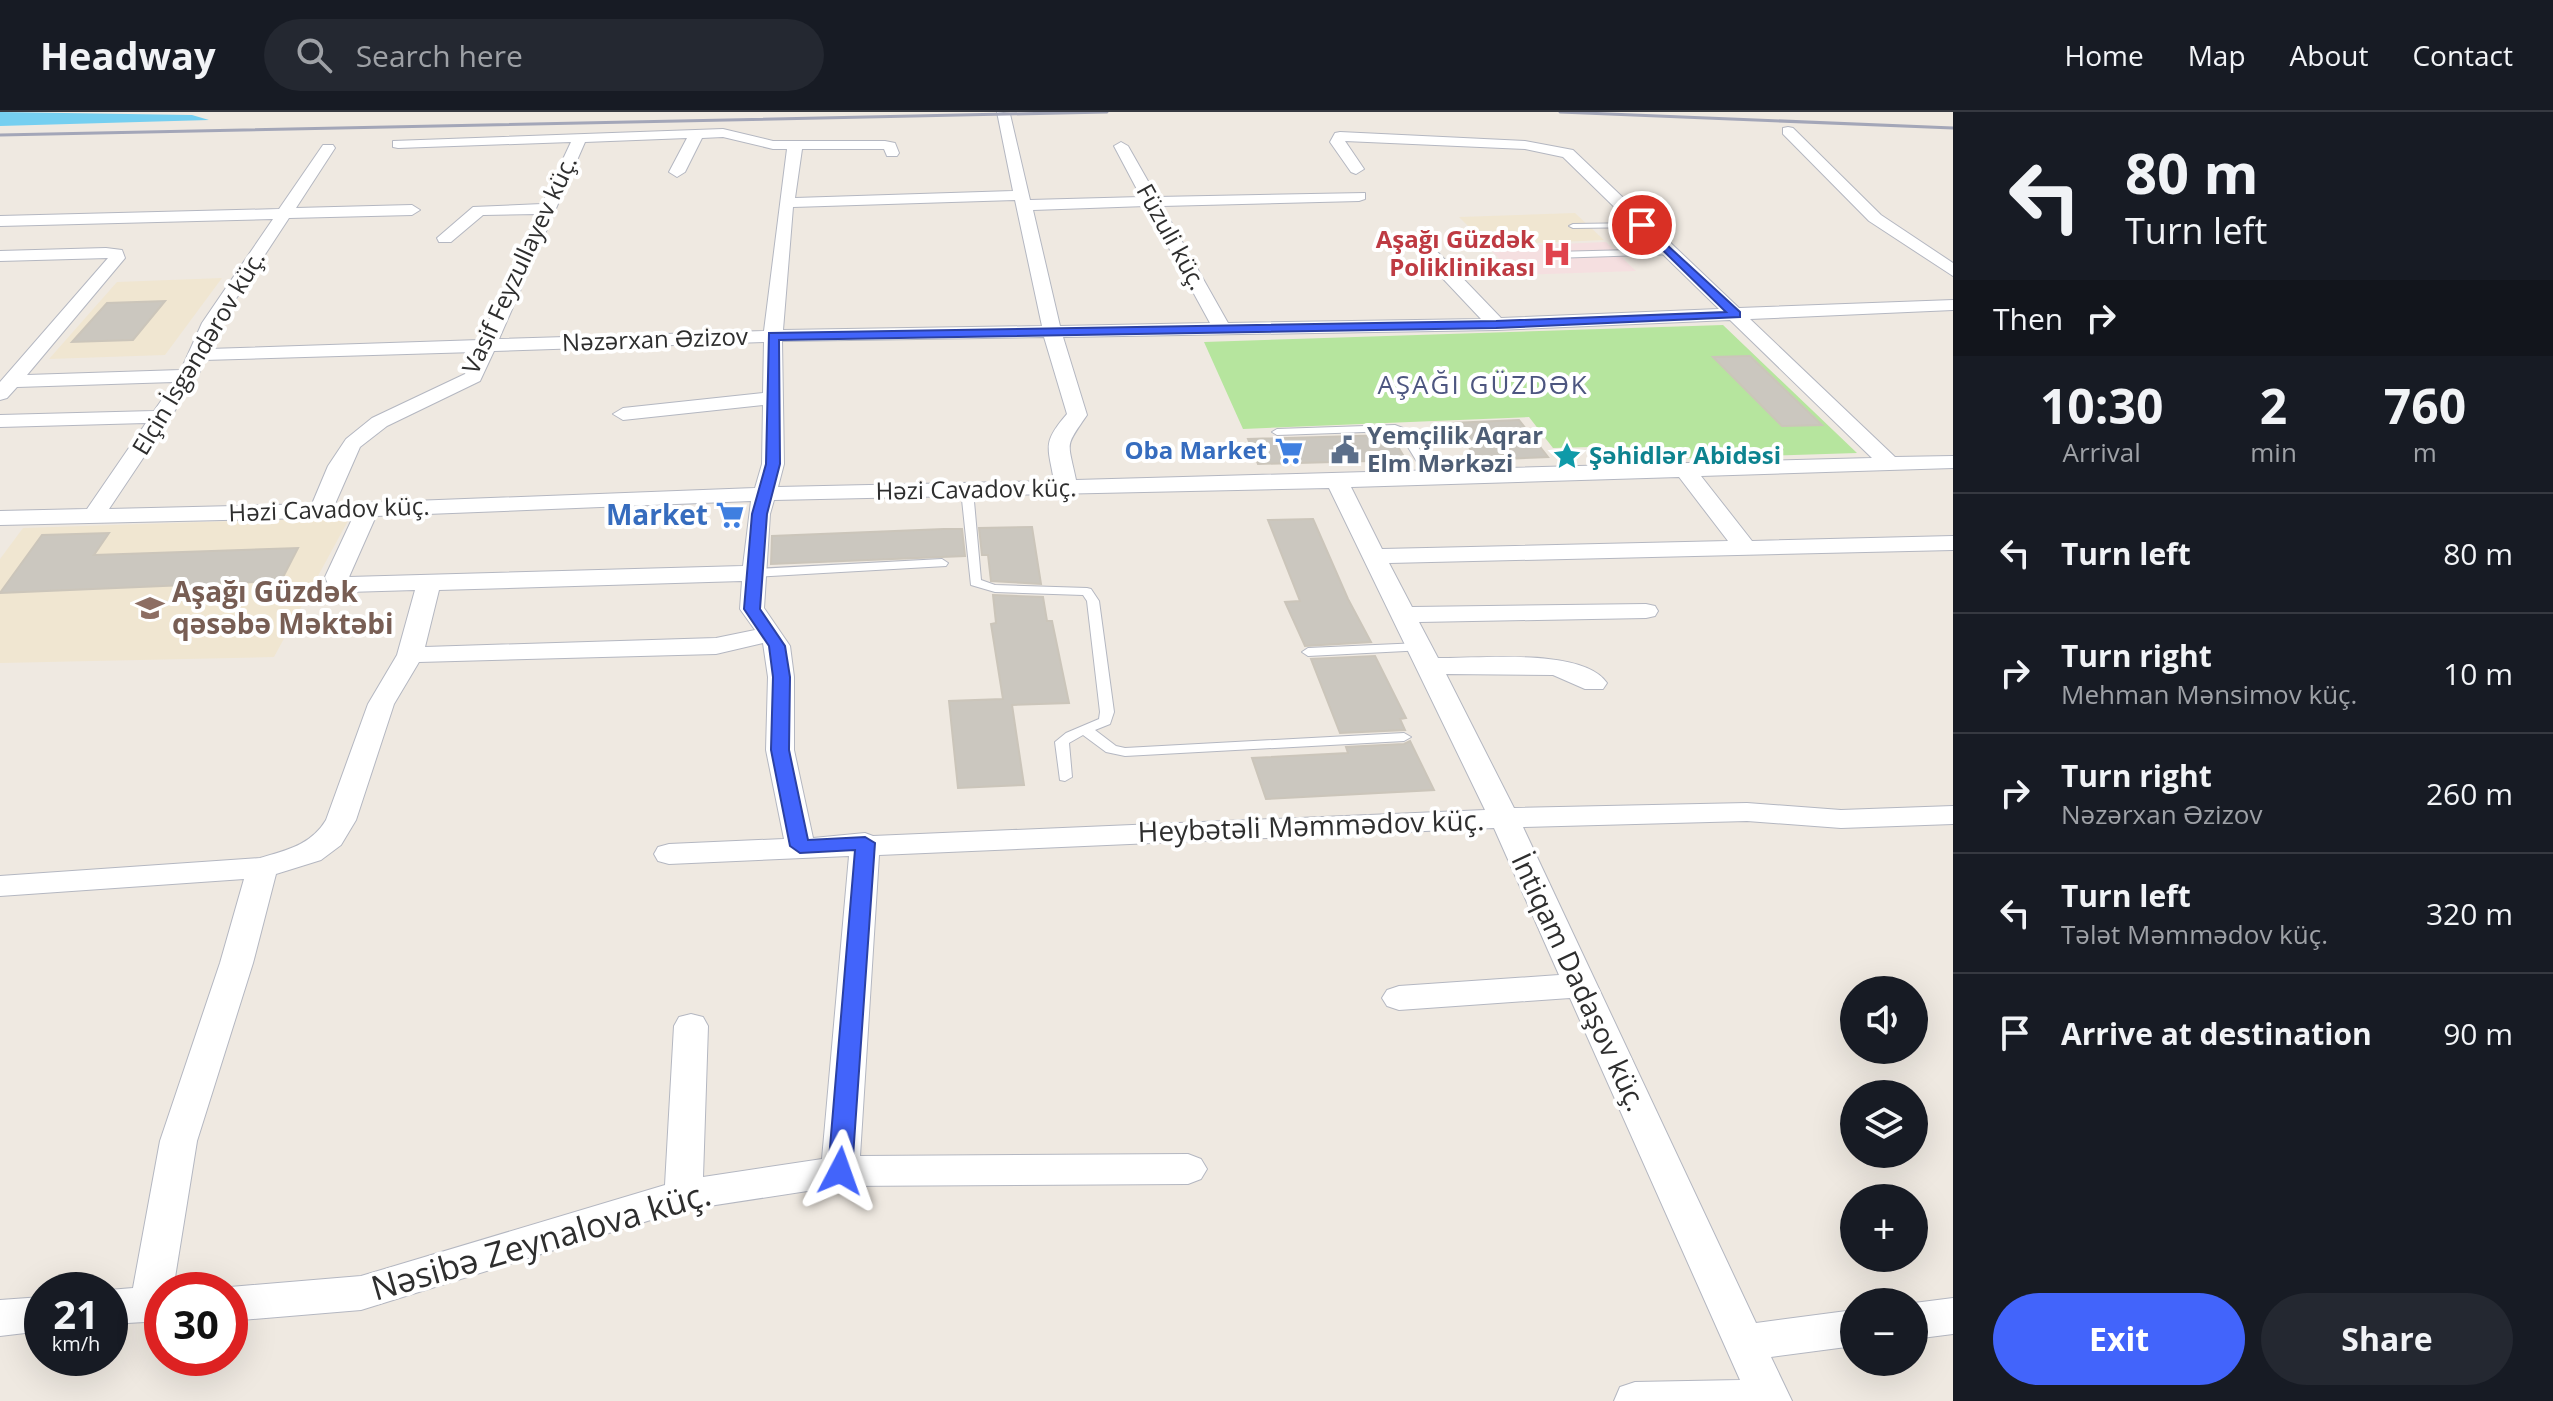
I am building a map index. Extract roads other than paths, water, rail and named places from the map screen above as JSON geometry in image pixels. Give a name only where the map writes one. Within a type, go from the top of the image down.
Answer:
[{"type":"street","points":[[1003,113],[1052,331],[1077,415],[1060,435],[1058,444],[1066,488]]},
{"type":"street","points":[[1788,131],[1875,218],[1953,271]]},
{"type":"street","points":[[677,172],[698,134]]},
{"type":"street","points":[[398,144],[730,134],[755,143],[795,146],[885,145],[890,146],[892,153]]},
{"type":"street","points":[[1356,169],[1337,142],[1340,136],[1551,149],[1568,153],[1889,463]]},
{"type":"street","name":"Vasif Feyzullayev küç.","points":[[321,511],[351,445],[388,418],[456,390],[473,377],[580,138]]},
{"type":"street","points":[[795,146],[773,336],[773,464],[759,514],[752,609],[777,646],[781,677],[780,750],[800,846]]},
{"type":"street","name":"Füzuli küç.","points":[[1121,146],[1222,329]]},
{"type":"street","name":"Elçin İsgəndərov küç.","points":[[94,515],[188,376],[204,334],[328,148]]},
{"type":"street","points":[[786,203],[1022,200],[1151,203],[1359,196]]},
{"type":"street","points":[[445,238],[479,210],[550,209]]},
{"type":"street","points":[[0,221],[412,210]]},
{"type":"street","points":[[1420,244],[1496,324]]},
{"type":"street","points":[[0,256],[106,253],[116,254],[117,258],[6,387]]},
{"type":"street","name":"Nəzərxan Əzizov","points":[[197,355],[773,336],[1496,324],[1953,305]]},
{"type":"street","points":[[6,387],[188,376]]},
{"type":"street","points":[[623,414],[771,398]]},
{"type":"street","points":[[0,421],[159,417]]},
{"type":"street","name":"Həzi Cavadov küç.","points":[[3,521],[94,515],[368,510],[765,494],[1337,481],[1953,462]]},
{"type":"street","points":[[1684,469],[1746,549]]},
{"type":"street","name":"İntiqam Dadaşov küç.","points":[[1337,481],[1504,818],[1770,1399]]},
{"type":"street","points":[[368,510],[337,577],[338,581],[365,586],[755,573]]},
{"type":"street","points":[[1375,556],[1953,543]]},
{"type":"street","points":[[0,886],[262,868],[310,853],[330,838],[341,820],[381,704],[410,655],[429,583]]},
{"type":"street","points":[[1405,615],[1646,611]]},
{"type":"street","points":[[410,655],[716,646],[771,634]]},
{"type":"street","points":[[1424,657],[1553,667],[1569,670],[1594,683]]},
{"type":"street","name":"Heybətəli Məmmədov küç.","points":[[669,854],[865,843],[1504,818],[1747,812],[1841,819],[1953,815]]},
{"type":"street","points":[[840,1171],[865,843]]},
{"type":"street","points":[[158,1272],[161,1219],[184,1121],[254,908],[262,868]]},
{"type":"street","points":[[1399,998],[1580,985]]},
{"type":"street","points":[[683,1195],[691,1026]]},
{"type":"street","name":"Nəsibə Zeynalova küç.","points":[[248,1302],[361,1293],[683,1195],[840,1171],[1188,1169]]},
{"type":"street","points":[[0,1318],[24,1316]]},
{"type":"street","points":[[1928,1319],[1953,1316]]},
{"type":"street","points":[[1745,1342],[1840,1330]]},
{"type":"street","points":[[1635,1401],[1770,1399]]},
{"type":"lane","points":[[1573,226],[1642,225]]},
{"type":"lane","points":[[1553,255],[1672,252]]},
{"type":"lane","points":[[1277,432],[1395,428],[1404,432],[1432,478]]},
{"type":"lane","points":[[967,490],[975,582],[990,589],[1070,588],[1087,592],[1093,601],[1107,712],[1105,721],[1087,731],[1067,736],[1062,742],[1065,777]]},
{"type":"lane","points":[[755,573],[942,563]]},
{"type":"lane","points":[[1308,652],[1424,657]]},
{"type":"lane","points":[[1087,731],[1111,749],[1125,752],[1404,737]]},
{"type":"water","points":[[0,112],[192,115],[209,120],[0,126]]},
{"type":"railway","points":[[0,135],[1107,112]]},
{"type":"railway","points":[[1560,112],[1953,128]]},
{"type":"place","name":"Aşağı Güzdək Poliklinikası","points":[[1557,254]]},
{"type":"place","name":"Yemçilik Aqrar Elm Mərkəzi","points":[[1345,450]]},
{"type":"place","name":"Oba Market","points":[[1289,451]]},
{"type":"place","name":"Şəhidlər Abidəsi","points":[[1567,456]]},
{"type":"place","name":"Market","points":[[730,515]]},
{"type":"place","name":"Aşağı Güzdək qəsəbə Məktəbi","points":[[150,608]]},
{"type":"district","name":"AŞAĞI GÜZDƏK","points":[[1483,385]]}]
